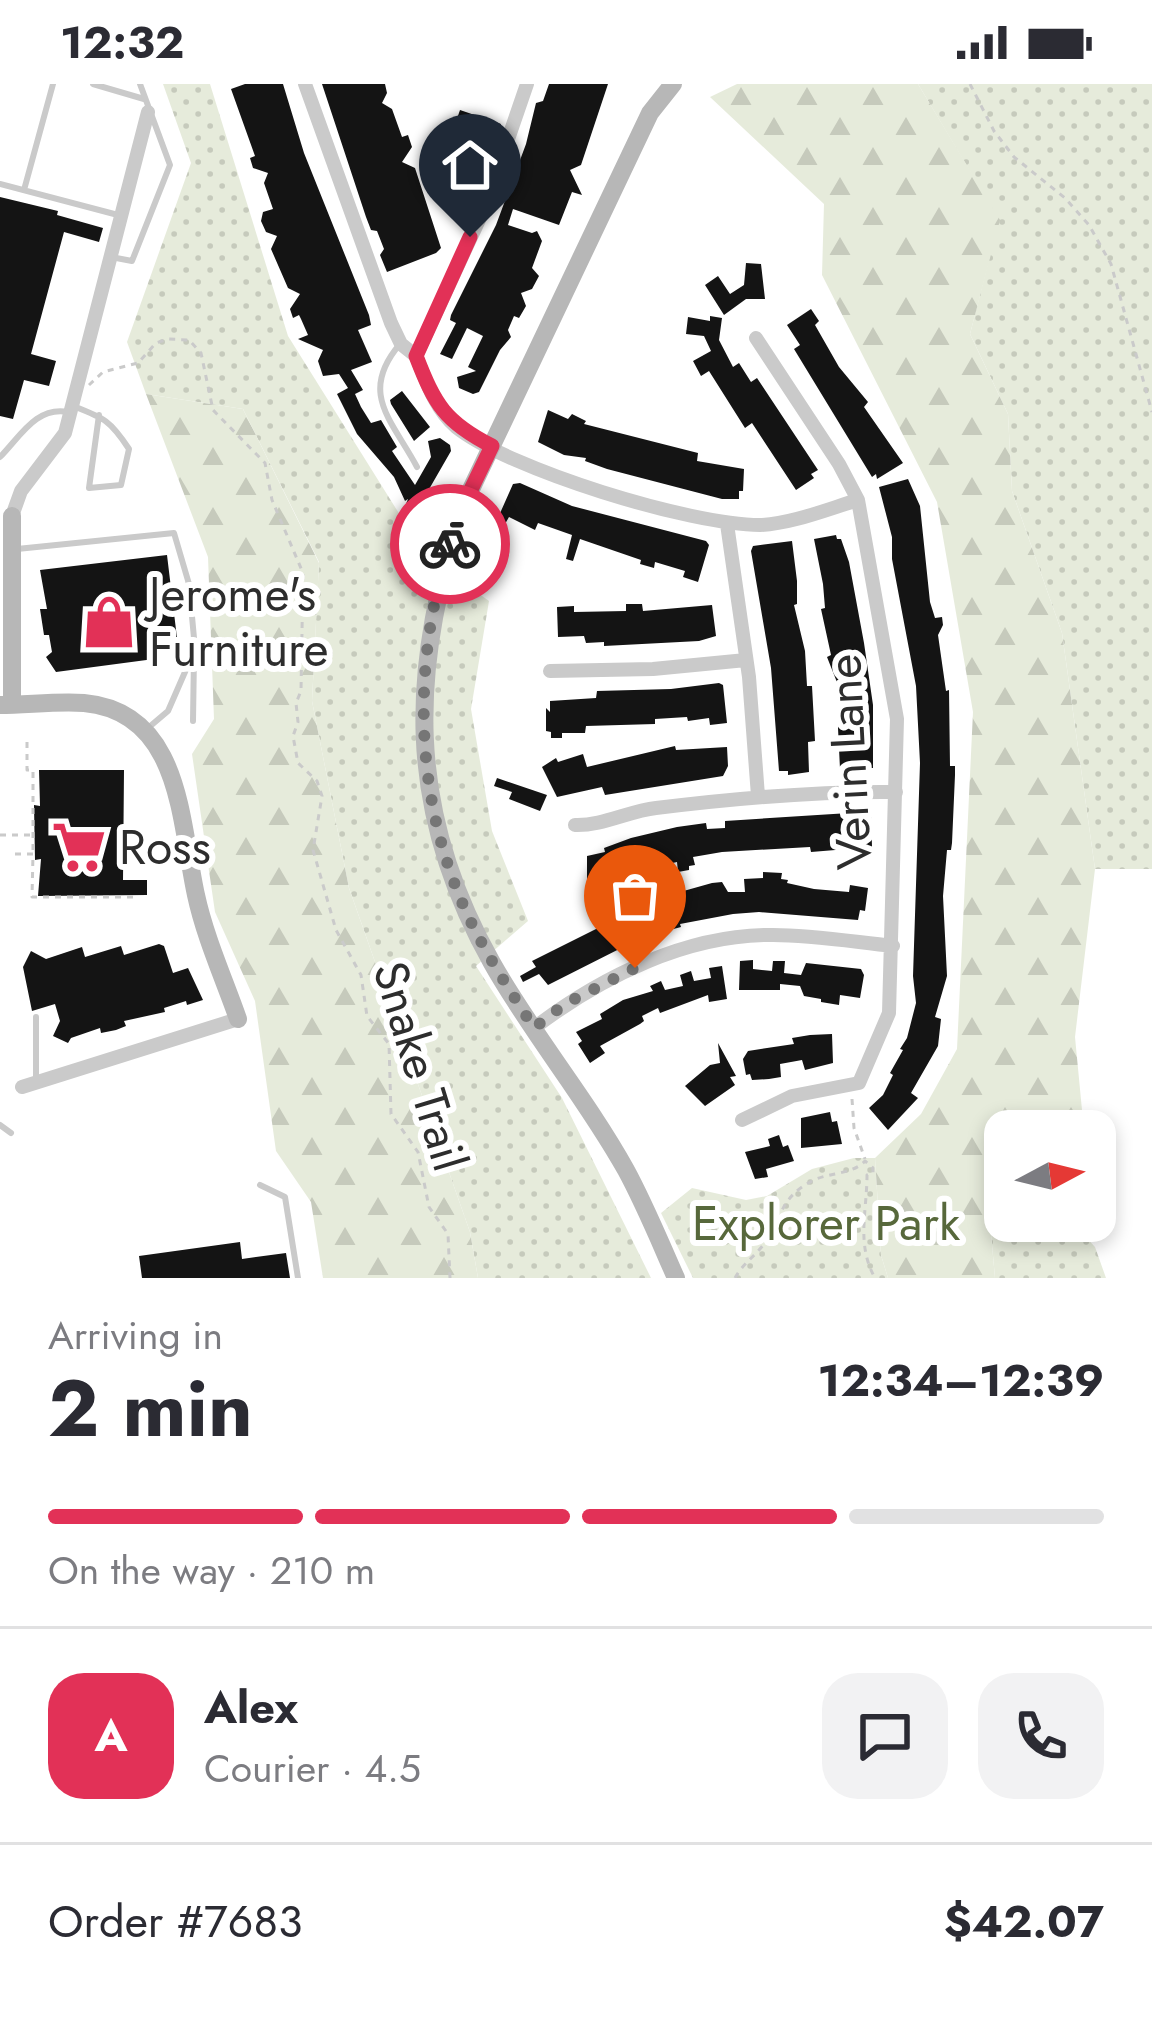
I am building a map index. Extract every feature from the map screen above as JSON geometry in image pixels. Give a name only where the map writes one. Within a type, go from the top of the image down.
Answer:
[{"type":"street","points":[[305,84],[400,344],[416,356],[442,413],[459,429],[550,473],[618,497],[727,524],[767,525],[858,500]]},
{"type":"street","points":[[416,356],[484,209],[526,84]]},
{"type":"street","points":[[673,84],[650,113],[464,504],[443,565],[427,642],[423,715],[435,814],[456,886],[492,964],[625,1168],[676,1278]]},
{"type":"street","points":[[29,1086],[238,1019],[197,901],[175,780],[145,731],[107,708],[6,705],[6,582],[11,550],[6,516],[60,445],[122,216],[146,105]]},
{"type":"street","name":"Verin Lane","points":[[756,338],[858,500],[897,718],[889,1013],[859,1083],[848,1086]]},
{"type":"street","points":[[727,524],[758,796]]},
{"type":"street","points":[[550,671],[653,669],[746,660]]},
{"type":"street","points":[[575,825],[646,809],[758,796],[896,791]]},
{"type":"street","points":[[534,1028],[565,1004],[661,955],[700,944],[773,934],[893,946]]},
{"type":"street","points":[[742,1120],[792,1096],[848,1086]]},
{"type":"lane","points":[[24,190],[52,84]]},
{"type":"lane","points":[[93,84],[146,105]]},
{"type":"lane","points":[[111,256],[132,261],[170,165],[140,84]]},
{"type":"lane","points":[[0,184],[122,216]]},
{"type":"lane","points":[[400,344],[383,364],[379,397],[417,467]]},
{"type":"lane","points":[[0,457],[38,416],[73,405],[110,420],[129,449],[121,484],[89,488],[99,416]]},
{"type":"lane","points":[[11,550],[174,533],[190,584],[193,721]]},
{"type":"lane","points":[[145,731],[168,712],[194,651]]},
{"type":"lane","points":[[29,1086],[36,1017]]},
{"type":"lane","points":[[0,1125],[10,1132]]},
{"type":"lane","points":[[260,1186],[285,1197],[298,1278]]},
{"type":"path","points":[[970,84],[1004,144],[1077,212],[1111,264],[1152,412]]},
{"type":"path","name":"Snake Trail","points":[[73,405],[103,373],[138,363],[156,344],[181,337],[189,340],[206,363],[205,383],[213,410],[265,463],[272,500],[303,573],[301,691],[293,736],[298,764],[317,781],[322,796],[313,850],[336,930],[361,975],[367,1016],[388,1044],[391,1114],[418,1152],[426,1199],[448,1234],[450,1278]]},
{"type":"path","points":[[27,742],[27,770],[33,770],[32,897],[136,897]]},
{"type":"path","points":[[0,835],[33,835]]},
{"type":"path","points":[[15,854],[33,854]]},
{"type":"path","points":[[848,1086],[854,1128],[873,1173],[860,1174],[858,1169]]},
{"type":"path","points":[[735,1278],[741,1265],[764,1244],[787,1200],[817,1178],[858,1169],[865,1161]]},
{"type":"path","points":[[867,1175],[862,1236],[875,1278]]},
{"type":"green space","points":[[163,84],[210,84],[288,336],[425,555],[489,601],[471,709],[492,831],[528,921],[476,966],[562,1098],[651,1278],[478,1278],[470,1232],[349,888],[312,701],[319,562],[243,409],[146,394],[127,342],[191,163]]},
{"type":"green space","points":[[737,84],[918,84],[1000,220],[970,334],[1008,414],[1012,491],[1062,633],[1095,869],[1075,1037],[1082,1110],[984,1110],[984,1242],[992,1242],[995,1278],[888,1278],[881,1255],[875,1158],[921,1114],[957,1049],[973,712],[937,502],[822,275],[824,204],[710,97]]},
{"type":"green space","points":[[918,84],[1152,84],[1152,869],[1095,869],[1062,633],[1012,491],[1008,414],[970,334],[999,220]]},
{"type":"green space","points":[[146,394],[243,409],[319,563],[312,701],[349,888],[470,1232],[478,1278],[323,1278],[311,1202],[276,1151],[255,1001],[215,912],[192,754],[214,719],[208,557]]},
{"type":"green space","name":"Explorer Park","points":[[854,1158],[875,1158],[881,1255],[888,1278],[693,1278],[661,1213],[692,1188],[746,1200],[767,1196],[812,1169]]},
{"type":"green space","points":[[992,1242],[1090,1242],[1106,1278],[995,1278]]},
{"type":"building","points":[[245,84],[283,84],[304,153],[369,315],[371,325],[358,330],[372,362],[351,370],[363,390],[355,394],[361,407],[371,423],[381,420],[397,447],[392,451],[415,485],[431,457],[428,441],[440,438],[450,445],[428,491],[406,504],[408,499],[405,501],[394,477],[357,434],[337,394],[348,388],[339,374],[323,376],[318,361],[323,350],[298,339],[308,335],[299,315],[293,318],[290,309],[300,294],[288,288],[271,249],[277,236],[266,232],[261,221],[263,212],[273,209],[264,183],[268,173],[253,168],[250,158],[255,156],[231,89]]},
{"type":"building","points":[[322,84],[385,84],[382,103],[392,109],[402,137],[408,135],[412,147],[402,162],[415,168],[441,248],[436,253],[387,272],[380,255],[384,249],[366,217]]},
{"type":"building","points":[[549,84],[608,84],[581,165],[570,170],[582,195],[572,192],[559,225],[513,209],[508,225],[537,231],[542,241],[532,268],[539,276],[532,289],[521,293],[526,306],[519,318],[514,316],[508,330],[511,337],[479,392],[473,394],[459,388],[457,377],[476,371],[468,367],[483,336],[467,328],[452,359],[440,354],[456,323],[451,315],[496,225],[536,103],[543,101]]},
{"type":"building","points":[[460,110],[501,124],[482,180],[441,165]]},
{"type":"building","points":[[0,197],[103,228],[99,242],[64,232],[31,354],[56,361],[49,386],[24,380],[13,419],[0,416]]},
{"type":"building","points":[[746,263],[761,264],[765,299],[746,299],[724,315],[705,285],[718,276],[730,294],[744,285]]},
{"type":"building","points":[[811,309],[839,367],[868,402],[864,407],[903,463],[877,479],[794,349],[800,345],[787,325]]},
{"type":"building","points":[[710,316],[722,318],[719,340],[733,367],[739,363],[751,382],[757,378],[818,470],[796,490],[752,423],[745,428],[709,371],[701,376],[693,361],[711,351],[704,336],[686,334],[688,317],[710,321]]},
{"type":"building","points":[[402,391],[430,427],[414,441],[390,400]]},
{"type":"building","points":[[548,410],[698,453],[697,461],[744,469],[743,491],[739,499],[722,499],[564,455],[538,442]]},
{"type":"building","points":[[908,479],[920,506],[930,602],[935,618],[942,617],[938,635],[949,690],[950,766],[955,766],[955,775],[952,843],[947,850],[943,896],[947,976],[935,1017],[941,1019],[938,1046],[911,1093],[918,1098],[888,1130],[869,1108],[883,1095],[893,1075],[916,1003],[920,763],[916,686],[892,537],[879,487]]},
{"type":"building","points":[[513,484],[572,506],[706,541],[709,545],[698,582],[683,577],[685,571],[655,562],[654,568],[640,564],[641,560],[580,539],[573,561],[566,559],[572,535],[538,523],[535,530],[509,517],[505,524],[497,520]]},
{"type":"building","points":[[836,535],[849,562],[864,643],[873,705],[873,768],[840,769],[842,695],[827,657],[831,655],[814,539]]},
{"type":"building","points":[[792,541],[797,581],[794,605],[807,686],[812,686],[815,741],[808,742],[809,772],[788,775],[788,771],[779,771],[771,668],[751,551],[753,546]]},
{"type":"building","name":"Jerome's Furniture","points":[[167,555],[177,638],[151,641],[154,659],[56,672],[46,657],[52,652],[40,609],[47,609],[40,570]]},
{"type":"building","points":[[626,604],[642,604],[643,611],[712,605],[716,636],[604,646],[604,642],[586,643],[584,636],[558,637],[557,607],[574,606],[574,612],[626,611]]},
{"type":"building","points":[[719,683],[727,723],[710,725],[709,718],[688,721],[687,717],[655,719],[655,724],[586,726],[585,733],[562,733],[562,738],[551,738],[546,731],[550,701],[596,698],[597,691]]},
{"type":"building","points":[[675,746],[676,750],[727,747],[728,766],[723,776],[605,795],[602,787],[557,797],[542,767],[556,758],[558,762],[583,754],[587,767]]},
{"type":"building","name":"Ross","points":[[39,770],[124,770],[123,880],[147,880],[147,895],[38,896],[41,859],[35,860],[34,805],[40,806]]},
{"type":"building","points":[[497,778],[547,795],[540,811],[509,799],[512,792],[494,786]]},
{"type":"building","points":[[871,814],[872,847],[722,852],[693,857],[695,865],[689,870],[678,872],[677,862],[650,868],[650,876],[635,880],[633,872],[590,886],[587,880],[587,856],[631,838],[706,823],[707,829],[725,828],[725,821]]},
{"type":"building","points":[[763,872],[782,873],[787,883],[814,889],[849,892],[850,885],[868,888],[865,911],[860,910],[858,920],[733,914],[643,937],[548,985],[539,974],[523,982],[520,976],[536,967],[532,961],[602,926],[599,917],[608,912],[610,916],[638,903],[641,911],[656,905],[655,899],[712,883],[722,882],[728,892],[745,892],[744,879],[763,878]]},
{"type":"building","points":[[121,946],[124,955],[164,946],[173,973],[188,968],[203,1000],[124,1021],[126,1026],[116,1030],[101,1033],[100,1028],[68,1043],[53,1036],[60,1021],[55,1004],[32,1011],[23,967],[31,951],[46,959],[82,947],[85,957]]},
{"type":"building","points":[[753,960],[753,969],[772,971],[773,961],[785,961],[784,973],[801,975],[806,963],[861,969],[860,998],[840,995],[839,1005],[821,1002],[804,996],[800,986],[780,984],[780,990],[739,990],[740,961]]},
{"type":"building","points":[[722,966],[727,999],[709,1002],[708,995],[660,1013],[658,1008],[600,1046],[605,1053],[590,1063],[576,1032],[602,1019],[600,1014],[623,1000],[653,991],[650,986],[661,981],[665,990],[683,986],[680,975],[691,971],[694,981],[711,978],[709,968]]},
{"type":"building","points":[[832,1034],[833,1063],[805,1070],[802,1060],[780,1064],[781,1077],[752,1080],[746,1075],[743,1059],[748,1051],[794,1044],[792,1038]]},
{"type":"building","points":[[718,1043],[736,1076],[730,1077],[735,1085],[705,1106],[685,1086],[710,1065],[720,1063]]},
{"type":"building","points":[[830,1112],[842,1144],[801,1148],[801,1118]]},
{"type":"building","points":[[779,1135],[794,1161],[766,1169],[768,1177],[755,1179],[745,1152],[770,1146],[768,1139]]},
{"type":"building","points":[[240,1242],[242,1259],[286,1253],[290,1278],[142,1278],[139,1256]]},
{"type":"way so far","points":[[450,544],[427,642],[423,715],[435,814],[464,906],[492,964],[534,1028],[565,1004],[635,968]]},
{"type":"place","name":"Jerome's Furniture","points":[[109,622]]},
{"type":"place","name":"Ross","points":[[79,847]]},
{"type":"route","points":[[450,544],[492,446],[459,429],[442,413],[416,356],[470,237]]}]
